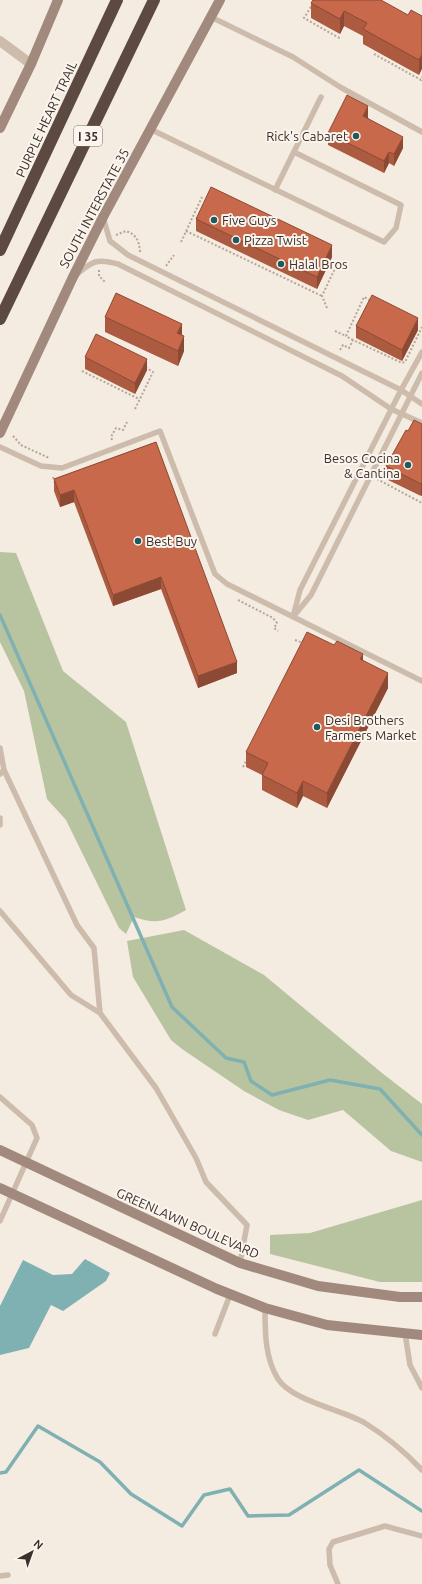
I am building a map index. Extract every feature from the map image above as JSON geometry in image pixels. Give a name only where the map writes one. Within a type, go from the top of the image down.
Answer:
[{"type":"highway","name":"PURPLE HEART TRAIL","points":[[0,250],[117,0]]},
{"type":"highway","name":"I 35","points":[[0,319],[154,0]]},
{"type":"highway","points":[[0,246],[7,235]]},
{"type":"main road","points":[[0,128],[31,64],[58,0]]},
{"type":"main road","name":"SOUTH INTERSTATE 35","points":[[0,434],[103,216],[220,0]]},
{"type":"main road","name":"GREENLAWN BOULEVARD","points":[[0,1150],[240,1263],[318,1286],[400,1297],[422,1297]]},
{"type":"main road","points":[[0,1188],[230,1295],[265,1308],[327,1325],[422,1335]]},
{"type":"street","points":[[0,42],[31,64]]},
{"type":"lane","points":[[211,17],[293,57],[340,88],[422,132]]},
{"type":"lane","points":[[275,190],[321,97]]},
{"type":"lane","points":[[150,129],[384,242],[396,228],[401,205],[294,152]]},
{"type":"lane","points":[[103,216],[110,240],[128,255],[401,390],[422,404]]},
{"type":"lane","points":[[72,279],[91,263],[103,260],[118,264],[342,376],[391,409],[422,423]]},
{"type":"lane","points":[[293,617],[300,590],[391,409],[422,352]]},
{"type":"lane","points":[[293,617],[311,595],[422,373]]},
{"type":"lane","points":[[0,447],[41,466],[62,468],[160,431],[215,574],[227,584],[422,681]]},
{"type":"lane","points":[[0,748],[2,772],[78,924],[94,948],[100,1013]]},
{"type":"lane","points":[[0,818],[0,825]]},
{"type":"lane","points":[[0,911],[71,995],[100,1013],[156,1088],[196,1158],[206,1182],[247,1225],[240,1263]]},
{"type":"lane","points":[[0,1097],[32,1125],[36,1131],[37,1138],[0,1221]]},
{"type":"lane","points":[[215,1334],[230,1295]]},
{"type":"lane","points":[[265,1308],[267,1356],[279,1380],[295,1393],[364,1423],[407,1455],[422,1470]]},
{"type":"lane","points":[[405,1333],[410,1365],[422,1388]]},
{"type":"lane","points":[[338,1584],[330,1565],[328,1549],[333,1542],[385,1526],[422,1536]]},
{"type":"lane","points":[[0,1576],[8,1575]]},
{"type":"path","points":[[315,0],[304,18],[341,39]]},
{"type":"path","points":[[374,54],[420,80],[422,77]]},
{"type":"path","points":[[181,242],[202,197]]},
{"type":"path","points":[[186,230],[322,296],[327,308]]},
{"type":"path","points":[[113,238],[118,233],[130,232],[137,238],[140,252]]},
{"type":"path","points":[[322,296],[338,262]]},
{"type":"path","points":[[100,265],[98,273],[105,282]]},
{"type":"path","points":[[346,336],[364,298],[376,304]]},
{"type":"path","points":[[335,331],[402,363],[422,327],[416,324]]},
{"type":"path","points":[[339,352],[343,345],[349,348],[353,340]]},
{"type":"path","points":[[135,408],[153,372],[140,365]]},
{"type":"path","points":[[82,371],[139,399]]},
{"type":"path","points":[[112,440],[111,437],[116,428],[123,430],[127,422]]},
{"type":"path","points":[[13,436],[21,445],[54,460]]},
{"type":"path","points":[[53,477],[56,487]]},
{"type":"path","points":[[377,479],[422,503]]},
{"type":"path","points":[[238,600],[273,618],[277,623],[274,628],[278,631]]},
{"type":"path","points":[[295,640],[305,644],[307,640]]},
{"type":"path","points":[[243,767],[250,754]]},
{"type":"green space","points":[[0,552],[16,553],[63,671],[126,722],[186,910],[173,917],[161,921],[149,921],[134,917],[126,934],[119,928],[66,820],[47,799],[24,691],[0,642]]},
{"type":"green space","points":[[184,930],[264,975],[382,1073],[422,1104],[422,1162],[391,1151],[343,1110],[308,1120],[279,1110],[244,1091],[171,1040],[133,977],[127,941]]},
{"type":"green space","points":[[422,1200],[422,1282],[380,1282],[270,1254],[270,1235],[310,1233]]},
{"type":"water","points":[[85,1259],[110,1273],[106,1281],[63,1311],[51,1305],[29,1348],[0,1355],[0,1306],[23,1260],[53,1275],[72,1274]]},
{"type":"building","points":[[313,0],[381,0],[408,15],[411,10],[422,16],[422,54],[419,60],[363,29],[367,23],[344,11],[340,19],[311,3]]},
{"type":"building","name":"Rick's Cabaret","points":[[347,95],[368,106],[363,116],[403,137],[394,154],[389,152],[384,161],[328,133]]},
{"type":"building","points":[[211,187],[332,245],[317,277],[196,219]]},
{"type":"building","points":[[116,293],[182,324],[177,333],[184,336],[178,351],[105,317]]},
{"type":"building","points":[[372,295],[418,318],[402,350],[356,326]]},
{"type":"building","points":[[96,334],[147,359],[135,383],[85,357]]},
{"type":"building","points":[[414,420],[422,424],[421,484],[386,466],[406,430],[408,431]]},
{"type":"building","name":"Best Buy","points":[[156,442],[237,662],[198,676],[161,577],[113,595],[74,490],[60,495],[54,479]]},
{"type":"building","name":"Desi Brothers Farmers Market","points":[[307,632],[334,645],[337,641],[363,654],[360,659],[388,673],[327,793],[303,781],[297,793],[262,775],[268,763],[246,752]]},
{"type":"waterway","points":[[0,615],[172,1007],[226,1058],[244,1062],[251,1081],[272,1095],[330,1080],[380,1089],[422,1135]]},
{"type":"waterway","points":[[0,1473],[6,1472],[38,1426],[100,1462],[131,1494],[182,1526],[204,1495],[230,1489],[248,1516],[289,1515],[359,1470],[422,1511]]},
{"type":"place","name":"Rick's Cabaret","points":[[356,136]]},
{"type":"place","name":"Five Guys","points":[[214,220]]},
{"type":"place","name":"Pizza Twist","points":[[236,240]]},
{"type":"place","name":"Halal Bros","points":[[281,264]]},
{"type":"place","name":"Besos Cocina & Cantina","points":[[408,465]]},
{"type":"place","name":"Best Buy","points":[[138,541]]},
{"type":"place","name":"Desi Brothers Farmers Market","points":[[317,727]]}]
